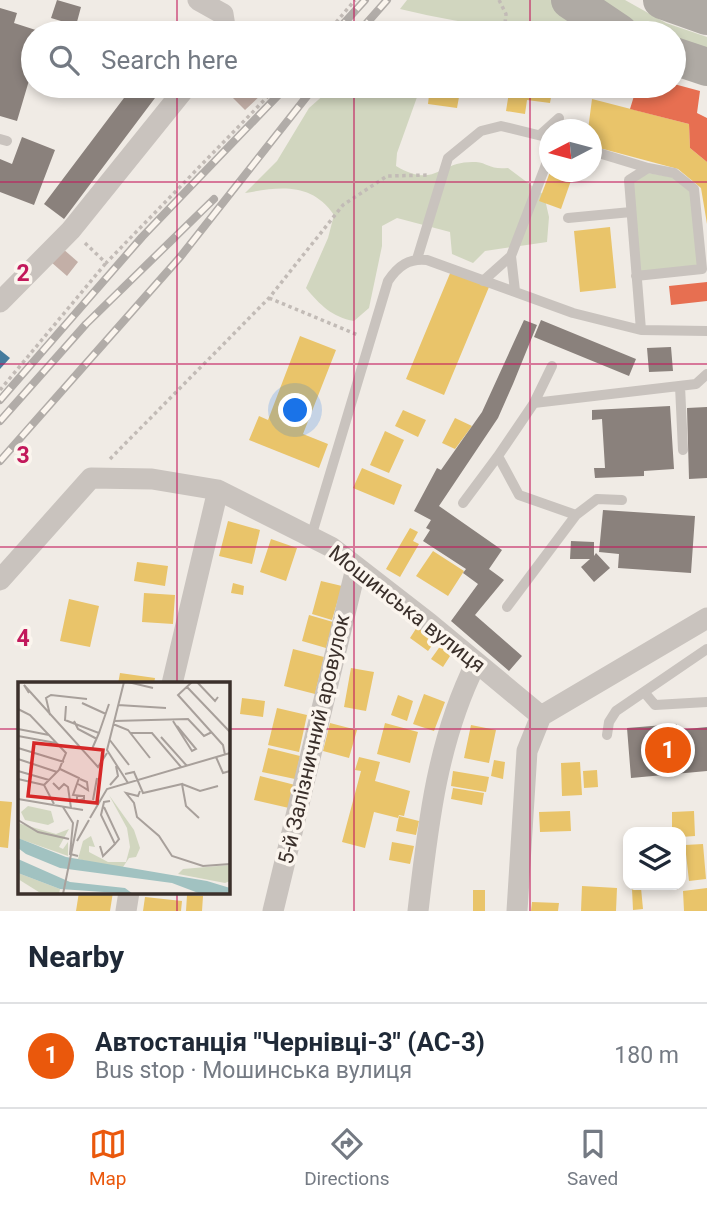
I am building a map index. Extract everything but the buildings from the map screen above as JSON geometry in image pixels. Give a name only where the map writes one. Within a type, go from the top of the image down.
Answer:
[{"type":"highway","points":[[570,0],[601,21]]},
{"type":"highway","points":[[662,0],[707,16]]},
{"type":"highway","points":[[686,60],[707,67]]},
{"type":"street","points":[[198,0],[223,14],[224,21]]},
{"type":"street","points":[[0,302],[71,230],[177,98]]},
{"type":"street","points":[[0,580],[91,478]]},
{"type":"street","name":"Мошинська вулиця","points":[[91,478],[152,479],[218,490],[331,547],[429,623],[541,716]]},
{"type":"street","points":[[172,682],[218,490]]},
{"type":"street","name":"5-й Залізничний аровулок","points":[[273,911],[356,568]]},
{"type":"street","points":[[516,911],[527,751],[541,716],[707,618]]},
{"type":"street","points":[[418,911],[440,760],[458,699],[476,663]]},
{"type":"lane","points":[[417,259],[448,158],[481,131],[501,126],[539,135]]},
{"type":"lane","points":[[602,154],[674,173],[694,188],[702,269],[636,276]]},
{"type":"lane","points":[[641,330],[629,180],[648,168]]},
{"type":"lane","points":[[514,292],[511,256],[539,182]]},
{"type":"lane","points":[[568,218],[631,212]]},
{"type":"lane","points":[[483,281],[511,256]]},
{"type":"lane","points":[[311,537],[388,281],[397,268],[417,259],[572,313],[641,330],[707,331]]},
{"type":"lane","points":[[463,502],[534,402],[552,366]]},
{"type":"lane","points":[[534,402],[696,384],[707,374]]},
{"type":"lane","points":[[680,386],[683,450]]},
{"type":"lane","points":[[498,456],[519,495],[576,515]]},
{"type":"lane","points":[[507,607],[576,515],[597,499],[622,500]]},
{"type":"lane","points":[[607,735],[612,715],[707,649]]},
{"type":"lane","points":[[644,692],[655,705],[707,702]]},
{"type":"path","points":[[337,21],[355,0]]},
{"type":"path","points":[[499,0],[506,13],[505,21]]},
{"type":"path","points":[[0,390],[106,264],[266,98]]},
{"type":"path","points":[[91,478],[269,298],[343,205],[387,176],[431,175],[446,165]]},
{"type":"path","points":[[71,230],[106,264]]},
{"type":"path","points":[[269,298],[370,339]]},
{"type":"green space","points":[[407,0],[553,0],[577,21],[459,21],[400,9]]},
{"type":"green space","points":[[592,0],[625,0],[662,21],[629,21]]},
{"type":"green space","points":[[686,30],[707,37],[707,54],[686,47]]},
{"type":"green space","points":[[320,98],[417,98],[397,153],[396,166],[420,175],[429,175],[463,163],[476,162],[508,168],[544,195],[549,217],[547,242],[485,251],[473,263],[452,254],[450,232],[397,218],[382,226],[382,246],[369,308],[354,321],[339,317],[316,300],[306,288],[328,238],[334,215],[315,197],[294,189],[245,193],[277,161],[309,108]]},
{"type":"green space","points":[[648,173],[672,177],[690,190],[698,267],[640,272],[633,182]]},
{"type":"railway","points":[[346,21],[365,0]]},
{"type":"railway","points":[[369,21],[387,0]]},
{"type":"railway","points":[[0,400],[142,237],[275,98]]},
{"type":"railway","points":[[0,461],[181,256],[306,98]]},
{"type":"railway","points":[[0,421],[86,324],[214,199]]},
{"type":"place","name":"Автостанція \"Чернівці-3\" (АС-3)","points":[[668,750]]}]
